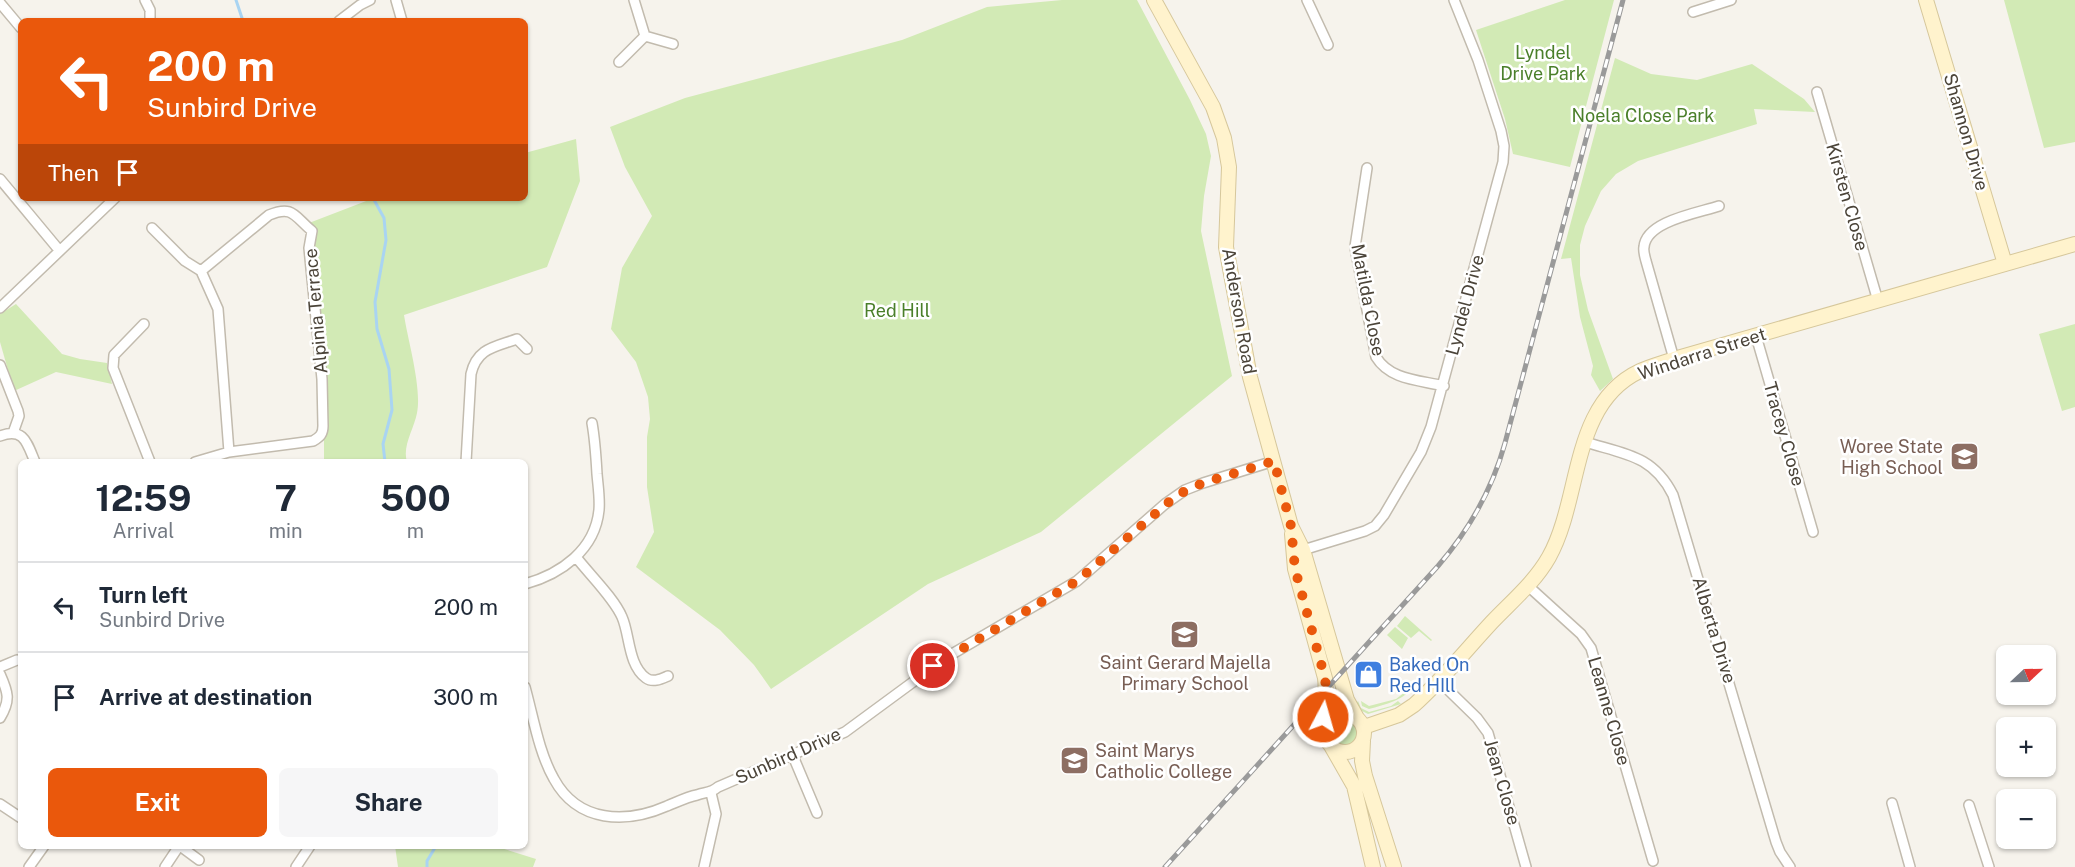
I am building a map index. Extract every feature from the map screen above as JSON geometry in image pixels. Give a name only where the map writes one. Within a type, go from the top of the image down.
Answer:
[{"type":"street","points":[[145,0],[150,10],[150,18]]},
{"type":"street","points":[[342,18],[358,2],[370,0]]},
{"type":"street","points":[[396,0],[401,18]]},
{"type":"street","points":[[634,0],[645,36]]},
{"type":"street","name":"Anderson Road","points":[[1154,0],[1213,107],[1227,148],[1229,173],[1227,255],[1250,377],[1298,552],[1347,700],[1361,728],[1365,776],[1394,867]]},
{"type":"street","points":[[1307,0],[1328,45]]},
{"type":"street","name":"Lyndel Drive","points":[[1298,552],[1375,526],[1384,515],[1420,452],[1444,386],[1503,162],[1504,146],[1481,69],[1455,0]]},
{"type":"street","points":[[1693,12],[1731,0]]},
{"type":"street","name":"Shannon Drive","points":[[1926,0],[2005,264]]},
{"type":"street","points":[[0,3],[18,24]]},
{"type":"street","points":[[645,36],[673,44]]},
{"type":"street","points":[[619,62],[645,36]]},
{"type":"street","name":"Kirsten Close","points":[[1817,92],[1878,302]]},
{"type":"street","name":"Matilda Close","points":[[1367,168],[1355,247],[1376,357],[1382,366],[1395,375],[1444,386]]},
{"type":"street","points":[[0,179],[18,201]]},
{"type":"street","points":[[18,201],[59,250]]},
{"type":"street","points":[[0,308],[112,201]]},
{"type":"street","points":[[1674,359],[1644,247],[1647,237],[1664,224],[1719,207]]},
{"type":"street","name":"Alpinia Terrace","points":[[201,272],[268,215],[281,210],[292,211],[312,231],[309,248],[322,379],[323,432],[319,438],[313,441],[229,452],[205,459]]},
{"type":"street","points":[[152,228],[185,261],[201,272],[218,309],[229,452]]},
{"type":"street","name":"Windarra Street","points":[[1361,728],[1405,712],[1419,700],[1527,585],[1548,558],[1561,530],[1585,442],[1598,410],[1613,390],[1639,372],[1674,359],[1878,302],[2075,243]]},
{"type":"street","points":[[144,324],[114,355],[113,368],[149,459]]},
{"type":"street","name":"Tracey Close","points":[[1756,336],[1813,532]]},
{"type":"street","points":[[466,459],[471,374],[475,360],[487,350],[517,339],[527,349]]},
{"type":"street","points":[[0,365],[19,416],[13,433]]},
{"type":"street","points":[[528,583],[551,574],[576,557],[589,541],[599,512],[592,423]]},
{"type":"street","points":[[0,436],[13,433],[20,435],[26,440],[34,459]]},
{"type":"street","name":"Alberta Drive","points":[[1585,442],[1646,461],[1666,480],[1673,495],[1776,842],[1790,867]]},
{"type":"street","name":"Sunbird Drive","points":[[528,697],[551,775],[566,796],[582,807],[609,817],[637,817],[698,794],[711,793],[718,787],[845,732],[947,657],[1077,581],[1177,495],[1203,483],[1274,461]]},
{"type":"street","name":"Anderson Road","points":[[1298,552],[1295,569],[1325,678],[1323,723],[1328,742],[1354,786],[1373,867]]},
{"type":"street","points":[[576,557],[622,616],[634,660],[642,674],[650,680],[668,676]]},
{"type":"street","name":"Leanne Close","points":[[1527,585],[1581,634],[1591,648],[1653,861]]},
{"type":"street","points":[[0,667],[16,660]]},
{"type":"street","points":[[0,674],[7,689],[8,706],[0,718]]},
{"type":"street","name":"Jean Close","points":[[1438,680],[1477,718],[1488,733],[1526,867]]},
{"type":"street","points":[[1346,713],[1361,728],[1358,747],[1348,752],[1336,750],[1328,742],[1327,726],[1334,717],[1346,713]]},
{"type":"street","points":[[793,756],[817,813]]},
{"type":"street","points":[[704,867],[716,814],[711,793]]},
{"type":"street","points":[[1892,802],[1911,867]]},
{"type":"street","points":[[0,804],[18,816]]},
{"type":"street","points":[[1969,805],[1989,867]]},
{"type":"street","points":[[29,867],[42,849]]},
{"type":"street","points":[[165,867],[177,849]]},
{"type":"street","points":[[183,849],[199,860]]},
{"type":"street","points":[[296,867],[308,849]]},
{"type":"green space","name":"Red Hill","points":[[1062,0],[1137,0],[1206,134],[1211,156],[1201,231],[1232,376],[1041,532],[928,584],[771,689],[754,665],[720,630],[636,567],[654,532],[647,487],[647,437],[650,419],[648,397],[636,362],[611,329],[622,268],[652,216],[625,167],[610,127],[685,98],[902,40],[987,7]]},
{"type":"green space","name":"Lyndel Drive Park","points":[[1565,0],[1614,0],[1570,167],[1513,154],[1505,119],[1476,30]]},
{"type":"green space","points":[[2004,0],[2075,0],[2075,142],[2044,148]]},
{"type":"green space","name":"Noela Close Park","points":[[1615,58],[1651,74],[1697,80],[1752,64],[1804,99],[1815,112],[1754,109],[1757,124],[1638,161],[1616,174],[1601,191],[1585,226],[1580,245],[1580,275],[1588,310],[1613,379],[1600,391],[1591,375],[1593,366],[1580,317],[1571,258],[1561,259]]},
{"type":"green space","points":[[576,139],[580,181],[547,267],[404,315],[418,391],[416,419],[407,444],[406,459],[324,459],[324,363],[309,223],[366,201],[528,201],[528,152]]},
{"type":"green space","points":[[16,304],[62,354],[107,363],[112,384],[56,372],[14,391],[0,342],[0,314]]},
{"type":"green space","points":[[2075,324],[2075,407],[2062,411],[2039,334]]},
{"type":"green space","points":[[1405,616],[1432,640],[1419,631],[1411,638],[1397,626]]},
{"type":"green space","points":[[1395,627],[1408,638],[1402,649],[1387,635]]},
{"type":"green space","points":[[1413,686],[1406,695],[1394,701],[1369,709],[1362,706],[1361,701],[1369,706],[1396,699]]},
{"type":"green space","points":[[1358,701],[1361,708],[1369,712],[1391,706],[1398,701],[1401,704],[1368,714],[1358,709],[1356,704]]},
{"type":"green space","points":[[1345,719],[1354,723],[1358,732],[1354,741],[1345,745],[1336,741],[1332,732],[1336,723]]},
{"type":"green space","points":[[395,849],[504,849],[536,859],[533,867],[398,867]]},
{"type":"waterway","points":[[236,0],[242,18]]},
{"type":"waterway","points":[[375,201],[384,218],[386,240],[375,302],[377,329],[389,369],[392,410],[383,444],[385,459]]},
{"type":"waterway","points":[[427,867],[427,861],[434,849]]},
{"type":"railway","points":[[1165,867],[1438,566],[1460,538],[1487,493],[1505,443],[1623,0]]},
{"type":"place","name":"Woree State High School","points":[[1964,457]]},
{"type":"place","name":"Saint Gerard Majella Primary School","points":[[1185,634]]},
{"type":"place","name":"Baked On Red HIll","points":[[1368,675]]},
{"type":"place","name":"Saint Marys Catholic College","points":[[1074,761]]},
{"type":"route","points":[[933,666],[1077,581],[1177,495],[1193,486],[1274,461],[1291,526],[1295,569],[1325,678],[1323,717]]}]
